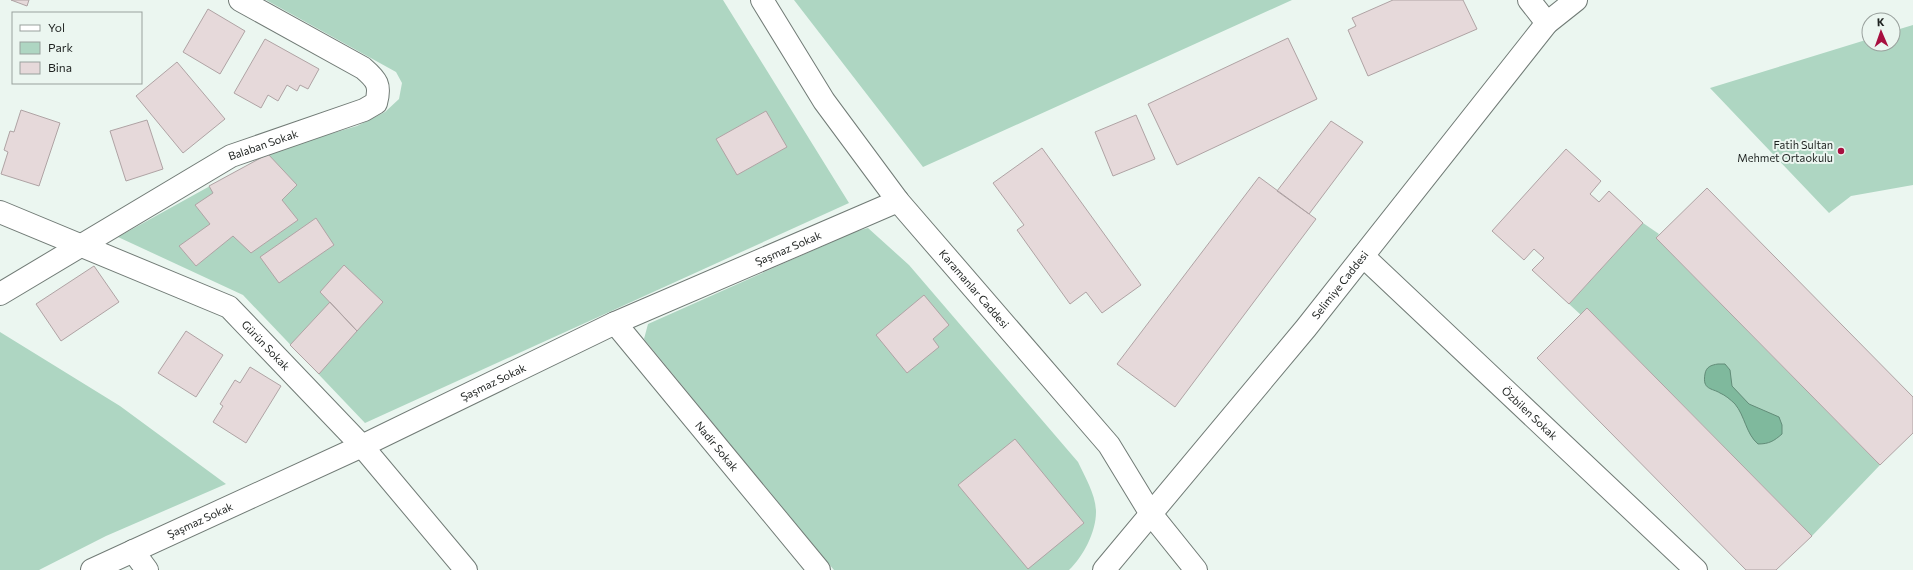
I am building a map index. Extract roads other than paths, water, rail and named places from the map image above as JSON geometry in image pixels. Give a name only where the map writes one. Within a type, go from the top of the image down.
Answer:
[{"type":"street","name":"Balaban Sokak","points":[[0,294],[81,244],[231,156],[364,110],[376,104],[379,91],[375,79],[363,68],[240,0]]},
{"type":"street","name":"Karamanlar Caddesi","points":[[762,0],[824,101],[898,201],[1109,445],[1151,514],[1196,570]]},
{"type":"street","points":[[1529,0],[1547,23]]},
{"type":"street","name":"Selimiye Caddesi","points":[[1104,570],[1306,328],[1547,23],[1576,0]]},
{"type":"street","name":"Şaşmaz Sokak","points":[[92,570],[362,446],[615,323],[898,201]]},
{"type":"street","name":"Gürün Sokak","points":[[0,212],[229,306],[362,446],[466,570]]},
{"type":"street","name":"Özbilen Sokak","points":[[1364,256],[1696,570]]},
{"type":"street","name":"Nadir Sokak","points":[[615,323],[819,570]]},
{"type":"street","points":[[133,551],[147,570]]},
{"type":"place","name":"Fatih Sultan Mehmet Ortaokulu","points":[[1841,151]]}]
